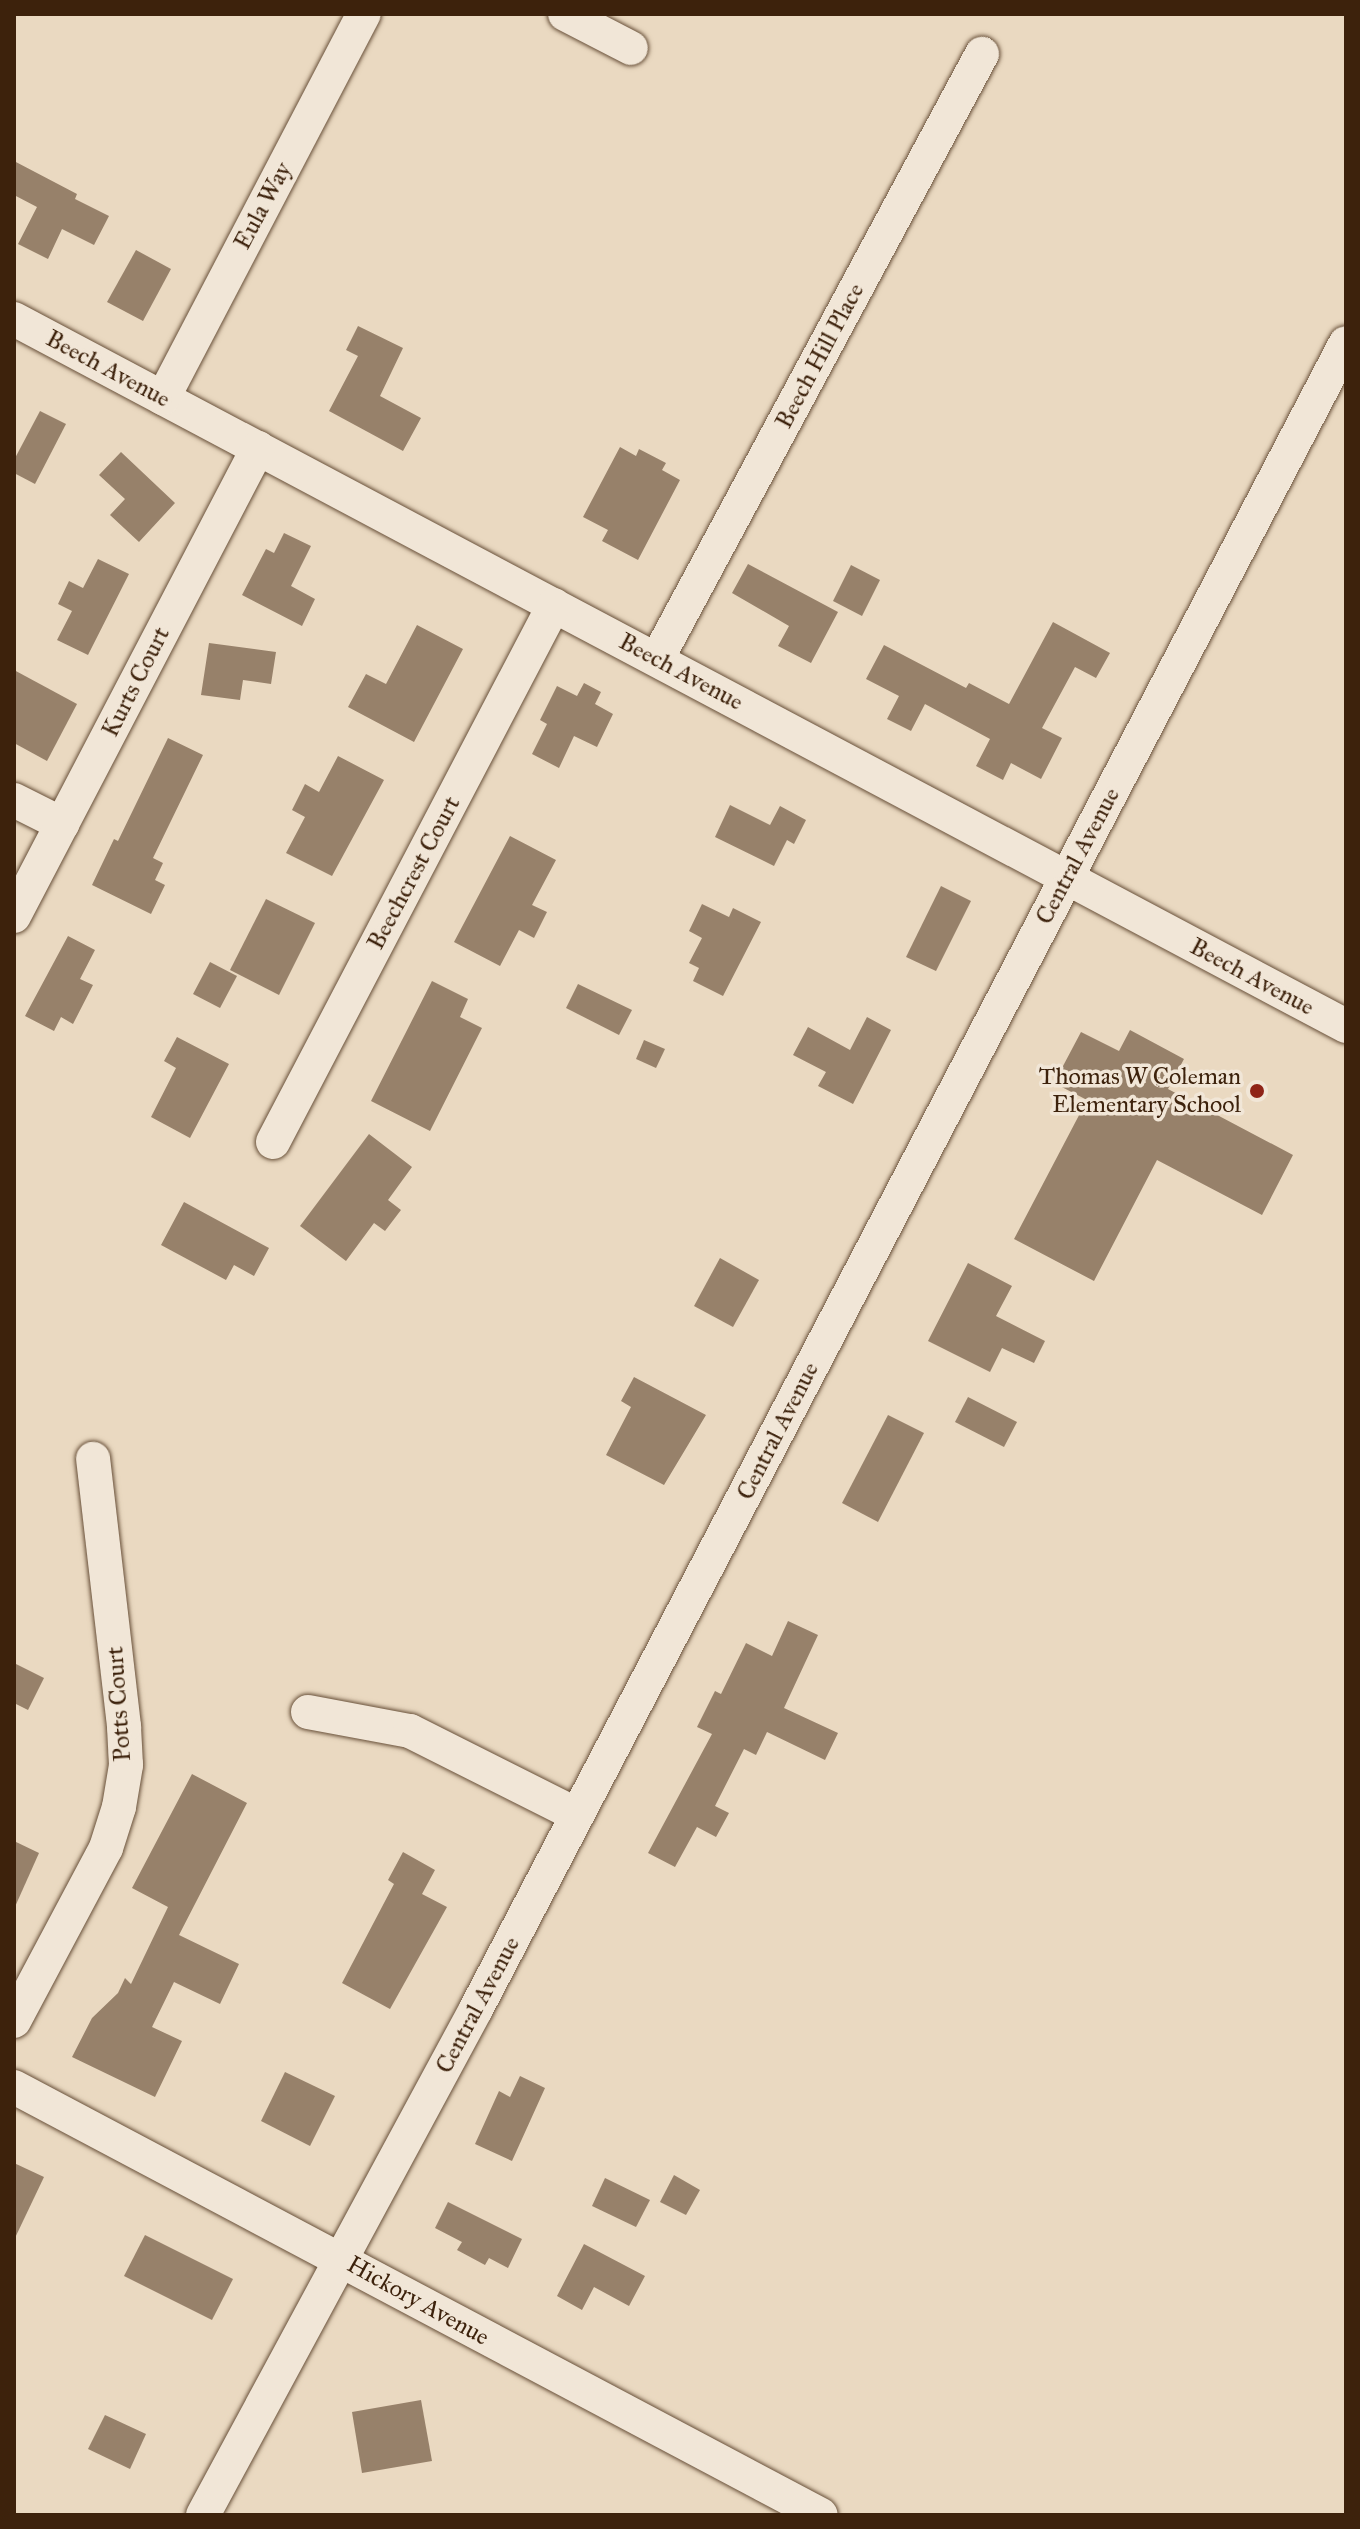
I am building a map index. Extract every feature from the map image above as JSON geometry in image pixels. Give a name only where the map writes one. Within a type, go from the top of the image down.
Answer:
[{"type":"street","name":"Eula Way","points":[[163,398],[364,14]]},
{"type":"street","points":[[565,14],[631,48]]},
{"type":"street","name":"Beech Hill Place","points":[[657,659],[982,54]]},
{"type":"street","name":"Beech Avenue","points":[[14,319],[1346,1026]]},
{"type":"street","name":"Central Avenue","points":[[203,2515],[577,1815],[1346,343]]},
{"type":"street","name":"Kurts Court","points":[[14,916],[258,448]]},
{"type":"street","name":"Beechcrest Court","points":[[273,1142],[554,605]]},
{"type":"street","points":[[14,800],[62,824]]},
{"type":"street","name":"Potts Court","points":[[14,2021],[106,1848],[119,1807],[126,1765],[93,1459]]},
{"type":"street","points":[[308,1712],[410,1731],[577,1815]]},
{"type":"street","name":"Hickory Avenue","points":[[14,2087],[821,2515]]},
{"type":"building","points":[[14,161],[77,194],[75,199],[109,216],[94,245],[62,229],[48,259],[18,244],[37,207],[14,195]]},
{"type":"building","points":[[136,250],[171,269],[143,321],[107,302]]},
{"type":"building","points":[[358,326],[403,348],[380,396],[421,418],[403,451],[329,411],[358,356],[346,350]]},
{"type":"building","points":[[40,411],[66,424],[35,484],[14,473],[14,460]]},
{"type":"building","points":[[620,447],[636,456],[639,449],[666,463],[662,470],[680,480],[638,560],[602,541],[608,530],[583,517]]},
{"type":"building","points":[[121,452],[175,503],[139,542],[110,515],[125,499],[99,475]]},
{"type":"building","points":[[284,533],[311,546],[291,586],[315,599],[302,626],[242,595],[266,549],[274,553]]},
{"type":"building","points":[[98,559],[129,574],[88,655],[57,640],[72,611],[58,604],[69,581],[83,588]]},
{"type":"building","points":[[748,564],[838,612],[811,663],[778,646],[789,626],[732,593]]},
{"type":"building","points":[[851,565],[880,580],[862,616],[833,601]]},
{"type":"building","points":[[1053,622],[1110,653],[1096,678],[1075,667],[1042,728],[1062,738],[1041,779],[1011,763],[1003,780],[976,766],[990,739],[925,704],[911,731],[887,719],[899,696],[866,679],[884,645],[966,688],[969,683],[1009,704]]},
{"type":"building","points":[[417,625],[463,649],[414,742],[348,707],[366,674],[386,684]]},
{"type":"building","points":[[209,643],[276,652],[271,684],[243,680],[240,700],[201,695]]},
{"type":"building","points":[[14,670],[77,704],[47,761],[14,743]]},
{"type":"building","points":[[584,683],[601,692],[595,704],[613,714],[597,747],[574,736],[559,768],[532,754],[547,724],[540,720],[557,686],[577,696]]},
{"type":"building","points":[[168,738],[203,755],[153,858],[163,863],[155,880],[165,885],[151,914],[92,885],[114,839],[118,841]]},
{"type":"building","points":[[338,756],[384,780],[332,876],[286,853],[305,817],[292,810],[305,784],[319,792]]},
{"type":"building","points":[[730,805],[770,825],[780,806],[806,820],[794,844],[787,840],[774,866],[715,837]]},
{"type":"building","points":[[510,836],[556,860],[532,905],[547,912],[534,938],[519,930],[500,966],[454,942]]},
{"type":"building","points":[[941,886],[971,901],[936,971],[906,957]]},
{"type":"building","points":[[266,899],[315,923],[279,995],[230,970]]},
{"type":"building","points":[[702,904],[729,917],[733,908],[761,922],[723,996],[693,981],[699,968],[689,963],[702,938],[689,931]]},
{"type":"building","points":[[68,936],[95,950],[80,979],[93,985],[73,1024],[61,1017],[54,1031],[25,1016]]},
{"type":"building","points":[[210,962],[237,976],[220,1008],[193,994]]},
{"type":"building","points":[[432,981],[468,999],[460,1017],[482,1028],[430,1131],[371,1101]]},
{"type":"building","points":[[578,984],[632,1010],[619,1035],[566,1008]]},
{"type":"building","points":[[867,1017],[891,1030],[853,1104],[818,1086],[826,1072],[793,1055],[808,1027],[850,1050]]},
{"type":"building","points":[[1130,1030],[1184,1059],[1168,1089],[1293,1155],[1262,1215],[1157,1160],[1094,1281],[1014,1239],[1087,1100],[1054,1083],[1081,1032],[1119,1051]]},
{"type":"building","points":[[177,1037],[229,1064],[190,1138],[151,1117],[176,1068],[164,1061]]},
{"type":"building","points":[[644,1040],[665,1049],[656,1068],[636,1059]]},
{"type":"building","points":[[369,1134],[412,1167],[388,1200],[401,1210],[385,1231],[374,1223],[346,1261],[300,1226]]},
{"type":"building","points":[[184,1202],[269,1248],[254,1276],[234,1265],[226,1280],[161,1245]]},
{"type":"building","points":[[720,1258],[759,1280],[733,1327],[694,1306]]},
{"type":"building","points":[[968,1263],[1012,1286],[996,1316],[1045,1341],[1034,1363],[1002,1348],[990,1372],[928,1341]]},
{"type":"building","points":[[634,1377],[706,1415],[664,1485],[606,1455],[631,1407],[621,1401]]},
{"type":"building","points":[[968,1397],[1017,1422],[1004,1447],[955,1422]]},
{"type":"building","points":[[888,1415],[924,1433],[878,1522],[842,1503]]},
{"type":"building","points":[[788,1621],[818,1635],[784,1708],[838,1733],[825,1760],[767,1732],[756,1755],[744,1749],[715,1806],[729,1813],[716,1837],[697,1827],[675,1867],[648,1853],[712,1734],[697,1727],[715,1691],[721,1694],[746,1643],[772,1656]]},
{"type":"building","points":[[14,1663],[44,1678],[28,1710],[14,1703]]},
{"type":"building","points":[[192,1774],[247,1803],[179,1935],[239,1964],[220,2004],[174,1982],[152,2027],[182,2041],[155,2097],[72,2057],[92,2018],[118,1993],[125,1978],[131,1984],[168,1907],[132,1888]]},
{"type":"building","points":[[14,1841],[39,1853],[14,1909]]},
{"type":"building","points":[[403,1852],[435,1870],[422,1894],[447,1907],[390,2009],[342,1983],[394,1884],[388,1880]]},
{"type":"building","points":[[285,2072],[335,2096],[310,2146],[261,2121]]},
{"type":"building","points":[[520,2076],[545,2088],[512,2161],[475,2144],[499,2091],[510,2097]]},
{"type":"building","points":[[14,2163],[44,2177],[14,2240]]},
{"type":"building","points":[[674,2175],[700,2190],[686,2215],[660,2202]]},
{"type":"building","points":[[605,2178],[650,2200],[636,2227],[592,2206]]},
{"type":"building","points":[[448,2202],[522,2239],[508,2268],[489,2258],[485,2265],[457,2250],[462,2242],[435,2228]]},
{"type":"building","points":[[145,2235],[233,2279],[212,2320],[124,2276]]},
{"type":"building","points":[[584,2244],[645,2276],[629,2306],[594,2287],[582,2310],[557,2296]]},
{"type":"building","points":[[421,2400],[432,2461],[362,2473],[352,2412]]},
{"type":"building","points":[[105,2415],[146,2434],[130,2469],[88,2449]]},
{"type":"place","name":"Thomas W Coleman Elementary School","points":[[1257,1091]]}]
